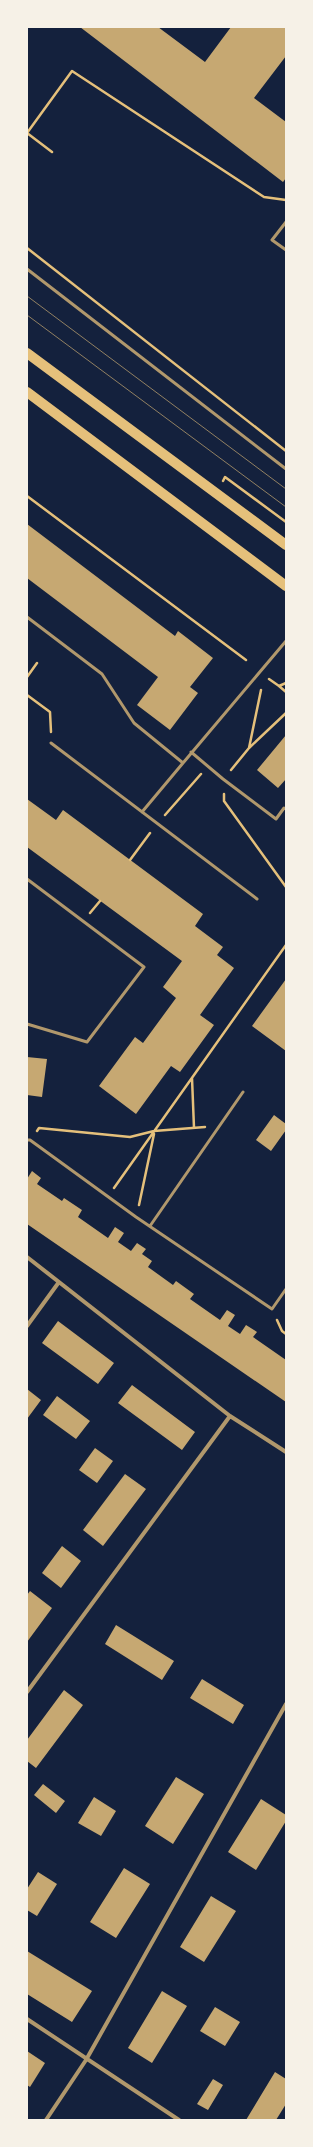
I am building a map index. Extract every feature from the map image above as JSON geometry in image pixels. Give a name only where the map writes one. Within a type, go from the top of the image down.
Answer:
[{"type":"main road","points":[[27,353],[286,545]]},
{"type":"main road","points":[[27,392],[286,586]]},
{"type":"street","points":[[27,1257],[230,1416],[286,1452]]},
{"type":"street","points":[[27,1326],[59,1282]]},
{"type":"street","points":[[27,1692],[230,1416]]},
{"type":"street","points":[[46,2120],[86,2060],[286,1704]]},
{"type":"street","points":[[27,2019],[86,2060],[179,2120]]},
{"type":"lane","points":[[286,222],[272,240],[286,250]]},
{"type":"lane","points":[[27,270],[286,469]]},
{"type":"lane","points":[[27,617],[102,674],[134,723],[183,763]]},
{"type":"lane","points":[[142,812],[286,641]]},
{"type":"lane","points":[[51,743],[257,899]]},
{"type":"lane","points":[[191,752],[276,819],[284,808],[286,809]]},
{"type":"lane","points":[[27,879],[144,967],[87,1042],[27,1024]]},
{"type":"lane","points":[[150,1226],[243,1092]]},
{"type":"lane","points":[[29,1140],[136,1217],[272,1309],[286,1289]]},
{"type":"path","points":[[52,152],[27,133],[72,71],[264,197],[286,200]]},
{"type":"path","points":[[27,248],[286,451]]},
{"type":"path","points":[[225,477],[286,522]]},
{"type":"path","points":[[27,496],[246,660]]},
{"type":"path","points":[[27,677],[38,663]]},
{"type":"path","points":[[264,674],[286,692]]},
{"type":"path","points":[[279,686],[286,683]]},
{"type":"path","points":[[248,748],[261,686]]},
{"type":"path","points":[[27,695],[50,712],[51,743]]},
{"type":"path","points":[[130,860],[157,824],[208,766]]},
{"type":"path","points":[[108,1197],[286,945]]},
{"type":"path","points":[[192,1077],[194,1128]]},
{"type":"path","points":[[29,1140],[39,1128],[130,1137],[154,1131],[220,1125]]},
{"type":"path","points":[[136,1217],[154,1131]]},
{"type":"path","points":[[272,1309],[282,1331],[286,1334]]},
{"type":"building","points":[[80,27],[158,27],[205,62],[231,27],[286,27],[286,56],[254,98],[286,122],[286,178],[283,182]]},
{"type":"building","points":[[27,524],[175,636],[178,631],[213,658],[190,687],[198,693],[170,730],[137,705],[158,677],[27,578]]},
{"type":"building","points":[[286,735],[286,779],[278,788],[257,770]]},
{"type":"building","points":[[27,799],[56,820],[63,810],[203,914],[195,926],[223,947],[217,955],[234,968],[200,1015],[214,1025],[180,1072],[171,1066],[136,1114],[99,1086],[135,1037],[143,1043],[176,998],[163,987],[182,961],[27,847]]},
{"type":"building","points":[[286,979],[286,1051],[252,1026]]},
{"type":"building","points":[[27,1057],[47,1059],[42,1097],[27,1095]]},
{"type":"building","points":[[274,1115],[286,1124],[286,1130],[271,1151],[256,1140]]},
{"type":"building","points":[[32,1171],[41,1178],[37,1184],[62,1201],[64,1198],[82,1210],[78,1217],[108,1238],[115,1227],[124,1233],[118,1242],[131,1251],[137,1243],[146,1249],[142,1254],[152,1261],[148,1267],[173,1285],[176,1281],[194,1294],[190,1299],[220,1320],[227,1310],[235,1315],[228,1326],[240,1334],[246,1325],[257,1332],[253,1337],[286,1360],[286,1402],[27,1224],[27,1179]]},
{"type":"building","points":[[58,1321],[114,1363],[98,1384],[42,1343]]},
{"type":"building","points":[[132,1385],[195,1432],[182,1450],[118,1403]]},
{"type":"building","points":[[27,1389],[41,1400],[27,1419]]},
{"type":"building","points":[[57,1396],[90,1421],[76,1439],[43,1415]]},
{"type":"building","points":[[95,1448],[113,1461],[97,1483],[79,1470]]},
{"type":"building","points":[[125,1474],[146,1489],[103,1546],[83,1530]]},
{"type":"building","points":[[62,1546],[81,1561],[61,1588],[42,1573]]},
{"type":"building","points":[[30,1591],[52,1608],[27,1642],[27,1595]]},
{"type":"building","points":[[116,1625],[174,1661],[162,1680],[105,1644]]},
{"type":"building","points":[[202,1679],[244,1705],[233,1724],[190,1698]]},
{"type":"building","points":[[64,1690],[83,1705],[36,1768],[27,1761],[27,1740]]},
{"type":"building","points":[[176,1777],[204,1794],[173,1844],[145,1826]]},
{"type":"building","points":[[43,1784],[65,1801],[56,1813],[34,1795]]},
{"type":"building","points":[[94,1797],[116,1811],[101,1836],[78,1823]]},
{"type":"building","points":[[261,1799],[286,1815],[286,1821],[256,1870],[228,1852]]},
{"type":"building","points":[[124,1868],[150,1884],[116,1938],[90,1922]]},
{"type":"building","points":[[38,1872],[57,1884],[37,1916],[27,1910],[27,1889]]},
{"type":"building","points":[[211,1896],[236,1911],[204,1962],[180,1947]]},
{"type":"building","points":[[27,1951],[92,1991],[72,2022],[27,1994]]},
{"type":"building","points":[[162,1991],[187,2006],[152,2063],[128,2048]]},
{"type":"building","points":[[215,2007],[240,2022],[225,2046],[200,2031]]},
{"type":"building","points":[[27,2051],[45,2063],[30,2087],[27,2085]]},
{"type":"building","points":[[275,2072],[286,2079],[286,2104],[276,2120],[246,2120]]},
{"type":"building","points":[[213,2079],[223,2085],[208,2110],[197,2104]]},
{"type":"tram line","points":[[27,296],[286,489]]},
{"type":"tram line","points":[[27,315],[286,507]]}]
